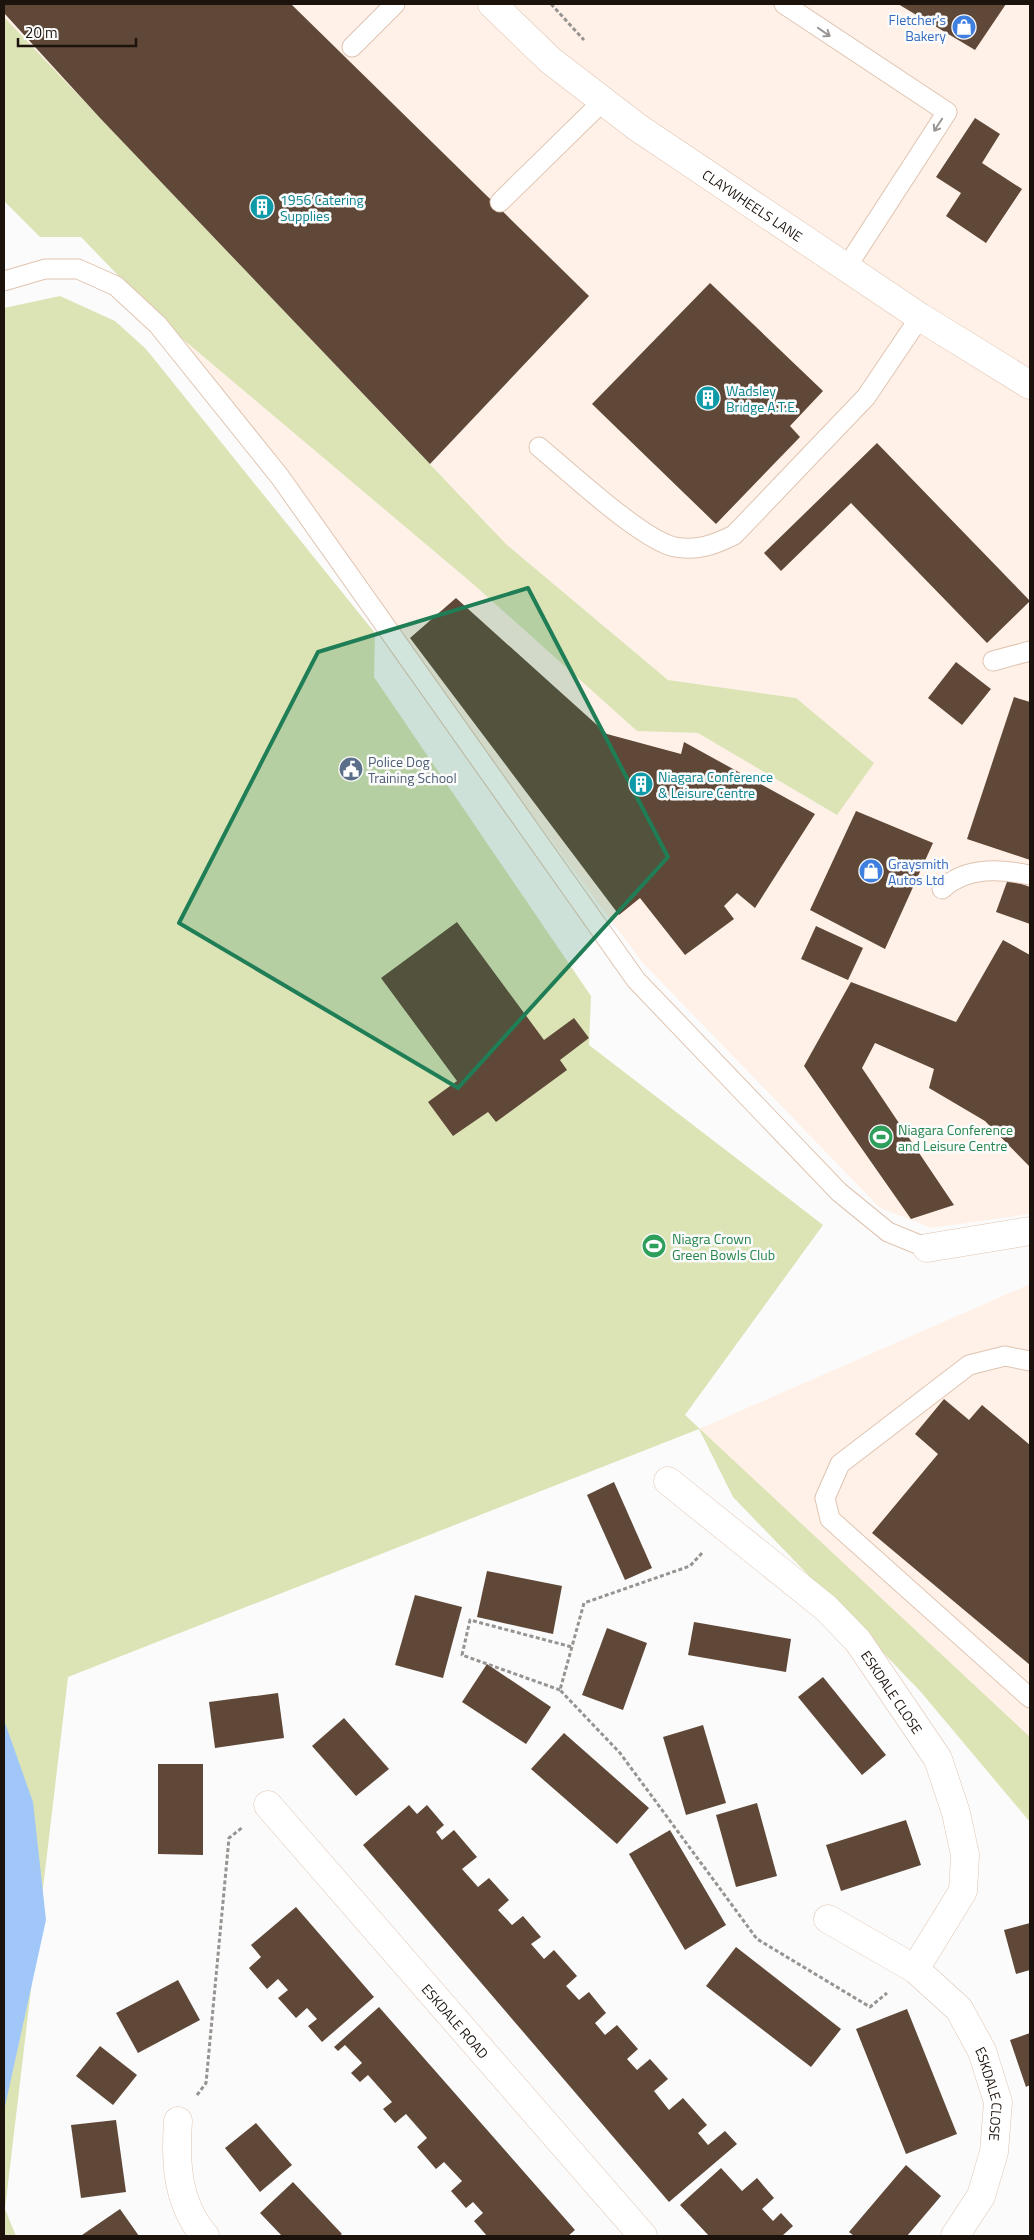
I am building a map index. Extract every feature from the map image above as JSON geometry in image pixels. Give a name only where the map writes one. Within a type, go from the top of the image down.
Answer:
[{"type":"street","name":"CLAYWHEELS LANE","points":[[492,4],[550,60],[651,136],[920,317],[1030,385]]},
{"type":"street","points":[[927,1248],[1030,1231]]},
{"type":"street","name":"ESKDALE CLOSE","points":[[668,1481],[725,1529],[826,1608],[858,1642],[938,1759],[956,1813],[965,1855],[963,1891],[915,1969]]},
{"type":"street","name":"ESKDALE ROAD","points":[[268,1805],[643,2236]]},
{"type":"street","name":"ESKDALE CLOSE","points":[[828,1919],[915,1969],[959,2009],[982,2051],[998,2102],[994,2152],[981,2196],[955,2236]]},
{"type":"street","points":[[178,2121],[176,2154],[180,2187],[199,2230],[205,2236]]},
{"type":"lane","points":[[352,46],[395,4]]},
{"type":"lane","points":[[784,4],[947,112],[846,268]]},
{"type":"lane","points":[[500,202],[604,101]]},
{"type":"lane","points":[[4,281],[45,269],[78,269],[116,286],[158,325],[280,477],[636,980],[839,1192],[888,1232],[927,1248]]},
{"type":"lane","points":[[539,447],[647,535],[674,547],[709,547],[734,535],[866,397],[920,317]]},
{"type":"lane","points":[[993,661],[1030,651]]},
{"type":"lane","points":[[942,889],[952,879],[974,872],[1002,869],[1030,875]]},
{"type":"lane","points":[[1030,1361],[1006,1356],[969,1365],[840,1464],[825,1498],[830,1519],[1030,1698]]},
{"type":"path","points":[[560,1690],[584,1603],[690,1566],[725,1529]]},
{"type":"path","points":[[572,1647],[470,1620],[462,1655],[560,1690],[620,1753],[757,1938],[870,2007],[915,1969]]},
{"type":"path","points":[[178,2121],[206,2083],[229,1838],[268,1805]]},
{"type":"highlighted area","points":[[528,588],[668,857],[458,1088],[179,923],[318,652]]},
{"type":"shaded area","points":[[4,4],[1030,4],[1030,1214],[932,1228],[880,1208],[642,962],[166,325],[473,584],[637,730],[698,733],[837,815],[796,698],[668,680],[506,544],[4,17]]},
{"type":"shaded area","points":[[1030,1284],[1030,1737],[699,1429]]},
{"type":"green space","points":[[4,17],[506,544],[668,680],[796,698],[874,763],[837,815],[698,733],[637,731],[473,584],[166,325],[81,237],[40,237],[4,201]]},
{"type":"green space","points":[[60,296],[115,321],[146,349],[375,633],[374,677],[591,996],[589,1045],[823,1225],[685,1415],[1030,1737],[1030,1822],[920,1691],[733,1497],[699,1429],[68,1677],[5,2209],[16,2236],[4,2236],[4,308]]},
{"type":"water","points":[[4,1720],[33,1802],[46,1920],[4,2111]]},
{"type":"building","points":[[4,4],[291,4],[589,296],[430,464],[100,118],[4,13]]},
{"type":"building","name":"Fletcher's Bakery","points":[[898,4],[1006,4],[975,50]]},
{"type":"building","points":[[975,118],[1000,134],[982,163],[1022,189],[986,243],[946,216],[961,193],[936,177]]},
{"type":"building","name":"Wadsley Bridge A.T.E.","points":[[710,283],[823,391],[790,426],[800,437],[716,524],[592,404]]},
{"type":"building","points":[[877,443],[1030,601],[987,643],[851,503],[781,571],[764,553]]},
{"type":"building","name":"Niagara Conference & Leisure Centre","points":[[456,598],[607,734],[681,754],[684,742],[815,814],[755,908],[737,893],[724,906],[734,919],[685,955],[640,898],[619,915],[410,638]]},
{"type":"building","points":[[956,662],[991,689],[962,725],[928,698]]},
{"type":"building","points":[[1014,697],[1030,702],[1030,860],[967,839]]},
{"type":"building","points":[[856,811],[933,843],[885,949],[810,910]]},
{"type":"building","points":[[1008,879],[1030,887],[1030,924],[996,912]]},
{"type":"building","points":[[457,922],[544,1040],[574,1018],[589,1038],[560,1060],[567,1070],[496,1122],[488,1112],[453,1136],[428,1102],[457,1081],[381,978]]},
{"type":"building","points":[[816,926],[863,948],[848,980],[801,959]]},
{"type":"building","points":[[1003,940],[1030,955],[1030,1167],[985,1121],[929,1088],[934,1069],[875,1043],[862,1068],[954,1205],[911,1219],[804,1066],[851,982],[956,1022]]},
{"type":"building","points":[[944,1399],[969,1420],[982,1405],[1030,1445],[1030,1665],[872,1533],[938,1454],[915,1434]]},
{"type":"building","points":[[614,1482],[652,1568],[625,1580],[587,1495]]},
{"type":"building","points":[[487,1571],[562,1586],[553,1634],[477,1617]]},
{"type":"building","points":[[415,1595],[462,1607],[443,1678],[395,1665]]},
{"type":"building","points":[[694,1622],[791,1639],[786,1672],[688,1655]]},
{"type":"building","points":[[607,1628],[647,1643],[623,1710],[582,1695]]},
{"type":"building","points":[[487,1664],[551,1707],[526,1744],[462,1702]]},
{"type":"building","points":[[823,1677],[886,1755],[862,1775],[798,1697]]},
{"type":"building","points":[[278,1693],[284,1738],[215,1748],[209,1702]]},
{"type":"building","points":[[344,1718],[389,1769],[356,1796],[312,1746]]},
{"type":"building","points":[[703,1725],[726,1803],[686,1815],[663,1737]]},
{"type":"building","points":[[564,1733],[649,1808],[617,1844],[531,1769]]},
{"type":"building","points":[[158,1764],[203,1764],[203,1855],[158,1854]]},
{"type":"building","points":[[757,1803],[777,1876],[736,1887],[716,1815]]},
{"type":"building","points":[[409,1805],[417,1814],[427,1805],[444,1825],[436,1832],[442,1840],[454,1830],[477,1857],[462,1869],[478,1887],[489,1878],[509,1900],[498,1910],[512,1925],[523,1916],[541,1937],[531,1944],[544,1959],[554,1950],[577,1976],[566,1986],[579,2000],[589,1992],[606,2013],[595,2023],[605,2035],[617,2025],[638,2049],[627,2059],[637,2070],[650,2059],[668,2079],[654,2091],[669,2110],[683,2098],[707,2125],[698,2133],[708,2145],[725,2131],[737,2144],[669,2202],[363,1845]]},
{"type":"building","points":[[906,1820],[921,1865],[841,1891],[826,1845]]},
{"type":"building","points":[[670,1830],[726,1925],[685,1950],[629,1854]]},
{"type":"building","points":[[296,1907],[374,1997],[322,2042],[308,2026],[317,2019],[307,2008],[296,2018],[278,1998],[288,1990],[278,1979],[267,1989],[249,1968],[261,1957],[251,1945]]},
{"type":"building","points":[[1030,1923],[1030,1970],[1016,1974],[1004,1930]]},
{"type":"building","points":[[736,1947],[841,2029],[811,2067],[706,1986]]},
{"type":"building","points":[[178,1980],[200,2020],[138,2053],[116,2013]]},
{"type":"building","points":[[379,2007],[575,2230],[568,2236],[487,2236],[474,2221],[483,2213],[473,2202],[466,2208],[451,2191],[462,2181],[444,2162],[436,2169],[417,2147],[427,2138],[406,2114],[395,2123],[383,2109],[392,2102],[368,2075],[360,2082],[351,2073],[362,2063],[345,2045],[338,2051],[334,2047]]},
{"type":"building","points":[[907,2009],[957,2134],[906,2154],[856,2029]]},
{"type":"building","points":[[1030,2033],[1030,2085],[1026,2087],[1010,2040]]},
{"type":"building","points":[[100,2046],[137,2075],[113,2105],[76,2076]]},
{"type":"building","points":[[116,2120],[126,2192],[81,2198],[71,2125]]},
{"type":"building","points":[[256,2123],[292,2165],[260,2192],[225,2148]]},
{"type":"building","points":[[906,2165],[941,2196],[907,2236],[854,2236],[849,2232]]},
{"type":"building","points":[[721,2168],[742,2191],[757,2178],[774,2198],[762,2209],[773,2221],[781,2213],[793,2226],[782,2236],[709,2236],[680,2205]]},
{"type":"building","points":[[293,2182],[342,2234],[339,2236],[282,2236],[260,2213]]},
{"type":"building","points":[[120,2209],[139,2236],[82,2235]]},
{"type":"place","name":"Fletcher's Bakery","points":[[964,27]]},
{"type":"place","name":"1956 Catering Supplies","points":[[262,207]]},
{"type":"place","name":"Wadsley Bridge A.T.E.","points":[[708,398]]},
{"type":"place","name":"Police Dog Training School","points":[[351,769]]},
{"type":"place","name":"Niagara Conference & Leisure Centre","points":[[641,784]]},
{"type":"place","name":"Graysmith Autos Ltd","points":[[871,871]]},
{"type":"place","name":"Niagara Conference and Leisure Centre","points":[[881,1137]]},
{"type":"place","name":"Niagra Crown Green Bowls Club","points":[[654,1246]]}]
